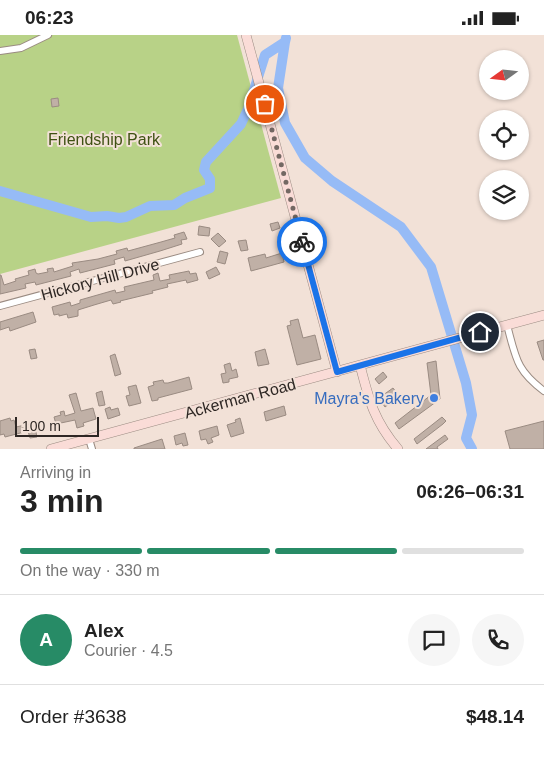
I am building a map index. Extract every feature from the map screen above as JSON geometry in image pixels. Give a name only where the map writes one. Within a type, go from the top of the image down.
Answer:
[{"type":"street","points":[[0,51],[22,48],[48,35]]},
{"type":"street","points":[[246,35],[337,372]]},
{"type":"street","name":"Hickory Hill Drive","points":[[0,306],[200,252]]},
{"type":"street","name":"Ackerman Road","points":[[51,449],[544,315]]},
{"type":"street","points":[[507,325],[520,368],[525,375],[544,391]]},
{"type":"street","points":[[360,365],[373,411],[383,430],[398,449]]},
{"type":"street","points":[[89,439],[92,449]]},
{"type":"green space","name":"Friendship Park","points":[[0,35],[237,35],[281,198],[0,274]]},
{"type":"building","points":[[58,98],[59,106],[52,107],[51,99]]},
{"type":"building","points":[[278,222],[280,228],[272,231],[270,224]]},
{"type":"building","points":[[199,226],[210,228],[209,236],[198,235]]},
{"type":"building","points":[[184,232],[187,239],[181,240],[182,244],[125,261],[124,257],[114,260],[115,264],[80,273],[79,269],[70,272],[71,276],[36,285],[35,282],[25,284],[26,288],[0,294],[0,275],[4,285],[29,275],[28,271],[35,269],[38,274],[48,272],[47,269],[53,268],[54,272],[73,266],[72,263],[98,259],[117,254],[116,251],[127,248],[128,251],[161,242],[175,238],[174,235]]},
{"type":"building","points":[[218,233],[226,241],[219,247],[211,239]]},
{"type":"building","points":[[246,240],[248,250],[241,251],[238,241]]},
{"type":"building","points":[[220,251],[228,253],[225,264],[217,262]]},
{"type":"building","points":[[282,253],[284,262],[251,271],[248,258],[265,254],[266,258]]},
{"type":"building","points":[[216,267],[220,274],[209,279],[206,272]]},
{"type":"building","points":[[189,271],[190,274],[196,273],[198,280],[187,283],[186,280],[167,284],[168,287],[152,291],[153,293],[113,304],[111,300],[94,305],[78,310],[78,316],[68,318],[67,314],[54,315],[52,307],[70,302],[71,306],[80,303],[80,300],[115,290],[116,293],[125,291],[124,287],[154,280],[153,275],[158,273],[160,281],[170,279],[169,275]]},
{"type":"building","points":[[33,312],[36,322],[10,331],[9,327],[0,330],[0,322]]},
{"type":"building","points":[[298,319],[303,338],[315,335],[321,359],[297,365],[287,326],[291,325],[290,321]]},
{"type":"building","points":[[544,340],[544,360],[543,360],[537,342]]},
{"type":"building","points":[[35,349],[37,358],[31,359],[29,350]]},
{"type":"building","points":[[265,349],[269,364],[258,366],[255,352]]},
{"type":"building","points":[[115,354],[121,374],[115,376],[110,356]]},
{"type":"building","points":[[436,361],[440,399],[399,429],[395,423],[431,395],[427,363]]},
{"type":"building","points":[[230,363],[232,371],[236,369],[238,377],[223,383],[221,374],[226,373],[224,365]]},
{"type":"building","points":[[383,372],[387,377],[379,384],[375,379]]},
{"type":"building","points":[[189,377],[192,389],[152,401],[148,387],[154,385],[153,382],[163,380],[164,383],[168,383]]},
{"type":"building","points":[[136,385],[141,403],[129,406],[126,396],[130,395],[128,387]]},
{"type":"building","points":[[393,388],[399,396],[385,407],[379,398]]},
{"type":"building","points":[[102,391],[105,405],[99,406],[96,393]]},
{"type":"building","points":[[76,393],[81,411],[93,408],[96,419],[83,423],[84,426],[77,428],[75,420],[56,424],[54,417],[61,415],[60,412],[64,411],[65,416],[75,413],[69,395]]},
{"type":"building","points":[[284,406],[286,415],[266,421],[264,412]]},
{"type":"building","points":[[110,407],[111,410],[118,408],[120,415],[108,419],[105,409]]},
{"type":"building","points":[[442,417],[446,421],[417,444],[414,439]]},
{"type":"building","points":[[10,418],[11,421],[14,420],[16,427],[34,423],[37,437],[30,438],[28,431],[5,437],[4,434],[0,435],[0,421]]},
{"type":"building","points":[[240,418],[244,433],[231,437],[227,425],[236,422],[235,420]]},
{"type":"building","points":[[544,421],[544,449],[510,449],[505,431]]},
{"type":"building","points":[[217,426],[219,435],[211,438],[213,442],[208,444],[206,439],[201,440],[199,431]]},
{"type":"building","points":[[185,433],[188,445],[183,446],[182,443],[176,445],[174,436]]},
{"type":"building","points":[[445,435],[448,439],[437,447],[438,449],[426,449]]},
{"type":"building","points":[[162,439],[165,449],[134,449],[134,448]]},
{"type":"waterway","points":[[0,191],[91,217],[107,216],[119,218],[126,217],[150,206],[174,205],[185,198],[210,188],[210,179],[204,170],[206,162],[241,124],[248,109],[265,55],[285,42],[286,38]]},
{"type":"waterway","points":[[285,42],[278,88],[285,123],[305,158],[332,181],[401,227],[431,267],[466,383],[472,415],[466,438],[472,449]]},
{"type":"way so far","points":[[265,104],[302,242]]},
{"type":"place","name":"Mayra's Bakery","points":[[434,398]]},
{"type":"route","points":[[302,242],[337,372],[480,332]]}]
